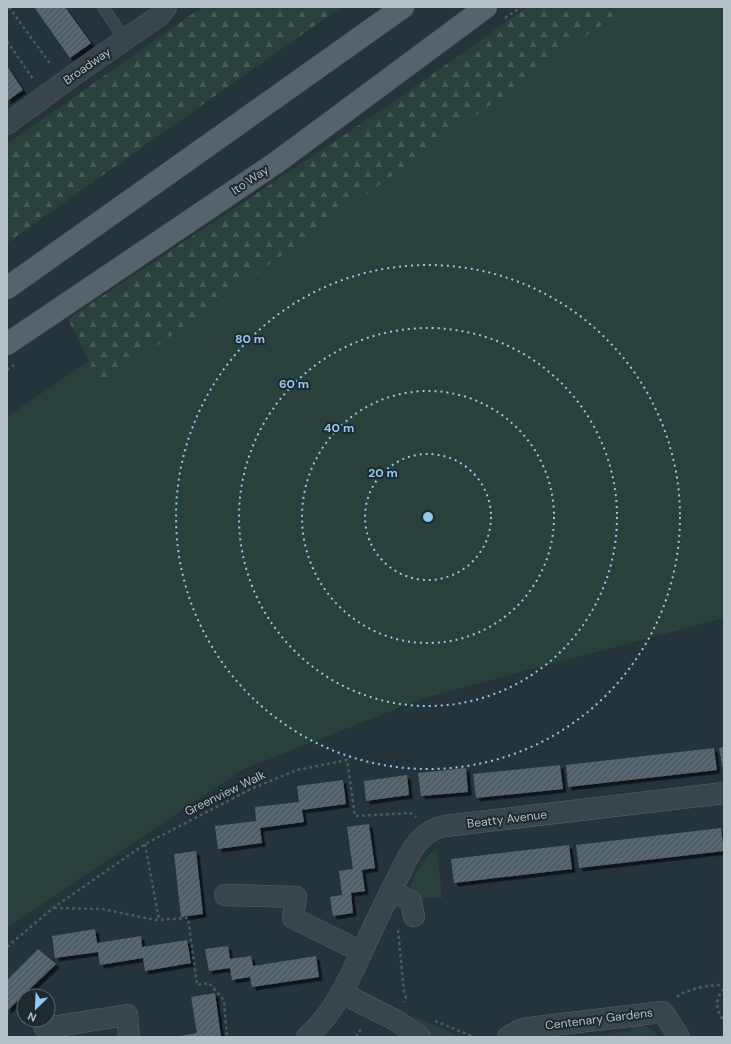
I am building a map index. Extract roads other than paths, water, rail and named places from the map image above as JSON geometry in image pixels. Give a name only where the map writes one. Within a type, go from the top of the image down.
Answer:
[{"type":"main road","points":[[7,288],[403,7]]},
{"type":"main road","name":"Ito Way","points":[[7,344],[277,162],[486,7]]},
{"type":"street","name":"Broadway","points":[[7,124],[64,82],[160,16],[166,7]]},
{"type":"street","name":"Beatty Avenue","points":[[307,1037],[327,1017],[342,993],[391,891],[415,846],[425,836],[438,828],[724,793]]},
{"type":"street","points":[[391,891],[411,901],[414,916]]},
{"type":"street","points":[[224,895],[296,897],[293,918],[362,952]]},
{"type":"street","points":[[342,993],[395,1020],[420,1037]]},
{"type":"street","name":"Centenary Gardens","points":[[508,1037],[520,1030],[529,1028],[662,1012],[679,1037]]},
{"type":"street","points":[[56,1026],[126,1015],[129,1037]]},
{"type":"lane","points":[[104,7],[125,40]]}]
